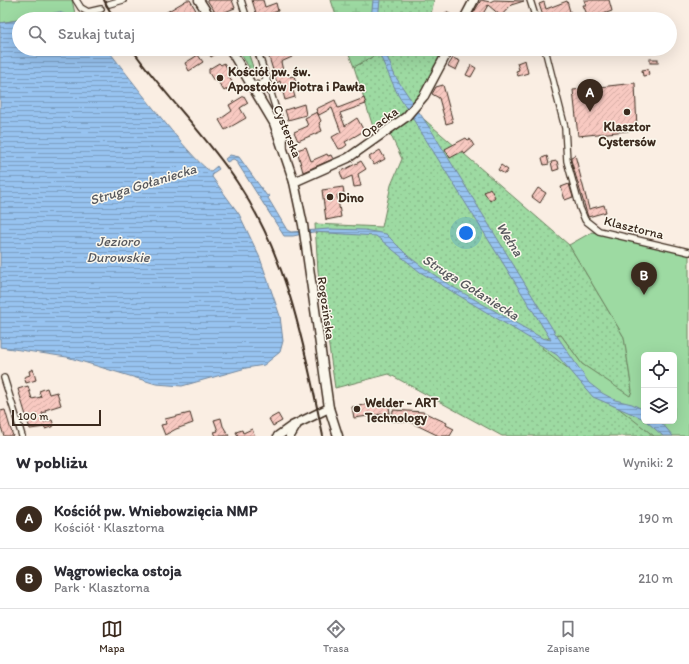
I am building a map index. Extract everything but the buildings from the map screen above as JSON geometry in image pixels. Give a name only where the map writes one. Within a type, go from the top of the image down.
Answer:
[{"type":"main road","points":[[199,0],[207,12]]},
{"type":"main road","points":[[468,12],[474,0]]},
{"type":"main road","name":"Cysterska","points":[[234,56],[268,112],[284,148],[294,182]]},
{"type":"main road","name":"Opacka","points":[[294,182],[348,158],[399,123],[420,102],[444,56]]},
{"type":"main road","name":"Rogozińska","points":[[294,182],[303,225],[329,408],[338,436]]},
{"type":"main road","points":[[278,436],[288,429],[329,408]]},
{"type":"main road","points":[[290,436],[296,426]]},
{"type":"street","points":[[76,0],[81,8],[88,12],[100,9]]},
{"type":"street","points":[[109,4],[123,0]]},
{"type":"street","points":[[241,0],[245,12]]},
{"type":"street","points":[[530,0],[534,12]]},
{"type":"street","points":[[259,56],[284,136],[284,148]]},
{"type":"street","name":"Klasztorna","points":[[547,56],[565,128],[567,161],[580,208],[585,220],[599,231],[689,252]]},
{"type":"street","points":[[252,84],[261,85],[267,78]]},
{"type":"street","points":[[4,378],[22,436]]},
{"type":"green space","points":[[0,0],[72,0],[75,12],[12,12],[12,21],[0,23]]},
{"type":"green space","points":[[331,0],[376,0],[375,12],[335,12]]},
{"type":"green space","points":[[376,0],[434,0],[431,12],[375,12]]},
{"type":"green space","points":[[242,56],[249,56],[255,73],[253,74]]},
{"type":"green space","points":[[350,56],[374,56],[354,67]]},
{"type":"green space","points":[[374,56],[444,56],[420,101],[411,108],[569,245],[624,337],[632,391],[630,397],[582,364],[561,335],[548,338],[654,436],[502,436],[389,374],[335,388],[318,271],[315,224],[382,227],[391,185],[402,159],[386,125],[374,130],[354,67]]},
{"type":"green space","points":[[592,232],[689,255],[689,436],[654,436],[542,348],[548,338],[561,335],[582,364],[630,396],[632,391],[624,337],[569,245]]},
{"type":"water","points":[[373,0],[380,0],[379,12],[372,12]]},
{"type":"water","name":"Jezioro Durowskie","points":[[12,21],[12,56],[113,56],[176,136],[203,166],[211,171],[217,166],[219,169],[213,173],[212,177],[239,214],[260,258],[280,316],[283,341],[280,352],[264,365],[246,368],[182,386],[156,384],[67,357],[0,347],[0,23]]},
{"type":"water","points":[[380,56],[387,56],[395,76],[433,133],[555,333],[589,383],[602,393],[615,400],[632,404],[641,408],[641,418],[593,397],[557,355],[420,272],[376,236],[313,232],[293,236],[284,236],[238,164],[238,161],[233,159],[227,162],[225,159],[230,155],[239,157],[267,196],[270,196],[268,198],[287,230],[291,232],[329,229],[364,230],[386,234],[408,256],[451,286],[542,338],[551,340],[398,95]]},
{"type":"water","points":[[649,424],[663,424],[673,436],[663,436]]},
{"type":"railway","points":[[104,0],[110,12]]},
{"type":"railway","points":[[137,56],[225,165],[255,212],[270,242],[292,304],[309,369],[323,436]]},
{"type":"place","name":"Kościół pw. św. Apostołów Piotra i Pawła","points":[[220,78]]},
{"type":"place","name":"Kościół pw. Wniebowzięcia NMP","points":[[590,112]]},
{"type":"place","name":"Klasztor Cystersów","points":[[627,112]]},
{"type":"place","name":"Dino","points":[[330,197]]},
{"type":"place","name":"Wągrowiecka ostoja","points":[[644,295]]},
{"type":"place","name":"Welder - ART Technology","points":[[357,409]]},
{"type":"water label","name":"Struga Gołaniecka","points":[[143,184]]},
{"type":"water label","name":"Wełna","points":[[510,239]]},
{"type":"water label","name":"Struga Gołaniecka","points":[[471,287]]}]
